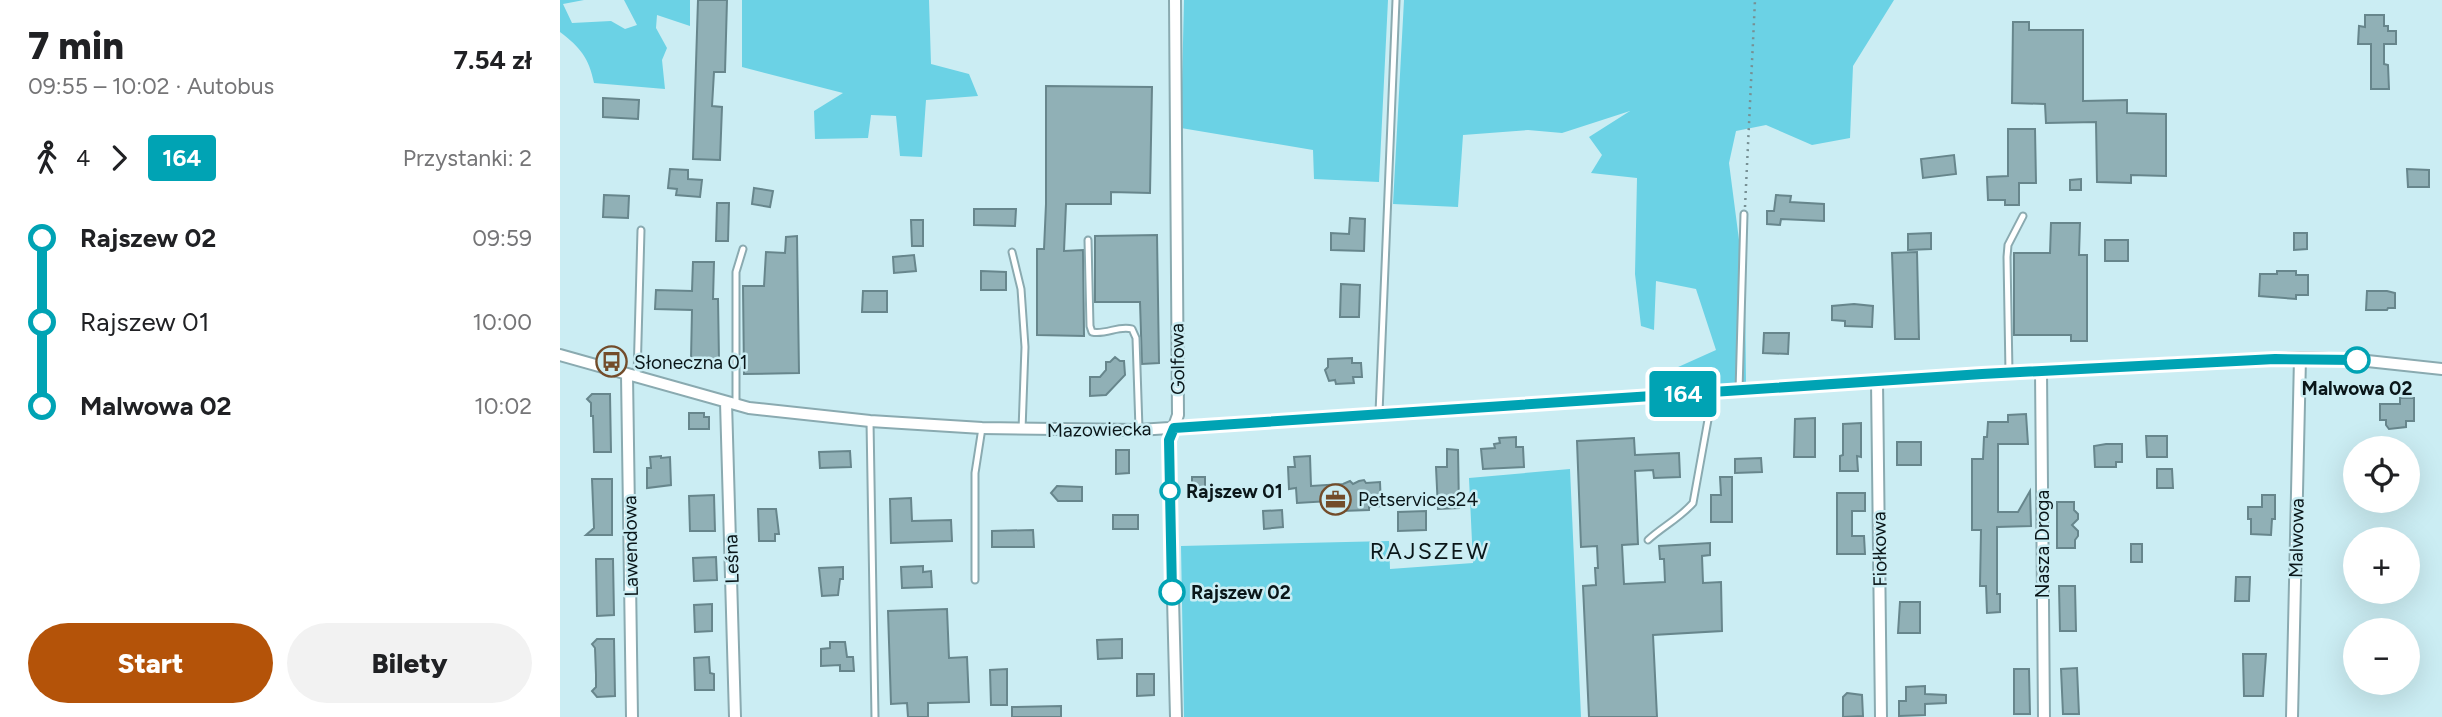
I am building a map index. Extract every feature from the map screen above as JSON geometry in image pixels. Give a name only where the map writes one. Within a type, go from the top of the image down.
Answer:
[{"type":"street","name":"Golfowa","points":[[1175,0],[1178,415],[1169,440],[1176,717]]},
{"type":"street","name":"Mazowiecka","points":[[560,355],[749,408],[870,421],[1022,430],[1139,430],[1877,381],[2300,358],[2358,360],[2442,369]]},
{"type":"street","name":"Malwowa","points":[[2292,717],[2300,358]]},
{"type":"street","name":"Nasza Droga","points":[[2041,371],[2044,717]]},
{"type":"street","name":"Lawendowa","points":[[632,377],[632,717]]},
{"type":"street","name":"Fiołkowa","points":[[1877,381],[1881,717]]},
{"type":"street","name":"Leśna","points":[[731,403],[736,717]]},
{"type":"lane","points":[[1379,415],[1396,0]]},
{"type":"lane","points":[[1739,391],[1744,214]]},
{"type":"lane","points":[[2009,373],[2008,245],[2023,216]]},
{"type":"lane","points":[[632,377],[641,230]]},
{"type":"lane","points":[[1088,240],[1092,332],[1102,333],[1125,327],[1132,329],[1136,338],[1139,430]]},
{"type":"lane","points":[[731,403],[736,272],[743,249]]},
{"type":"lane","points":[[1012,253],[1021,289],[1025,347],[1022,430]]},
{"type":"lane","points":[[1648,540],[1685,513],[1693,503],[1713,392]]},
{"type":"lane","points":[[870,421],[875,717]]},
{"type":"lane","points":[[975,580],[975,473],[982,428]]},
{"type":"path","points":[[1744,214],[1755,0]]},
{"type":"shaded area","points":[[560,0],[584,0],[563,4],[572,23],[611,21],[625,29],[637,25],[624,0],[690,0],[690,26],[657,15],[656,28],[667,48],[662,60],[665,89],[594,83],[583,54],[560,32]]},
{"type":"shaded area","points":[[742,0],[929,0],[931,64],[969,74],[978,96],[926,100],[922,157],[900,156],[896,116],[871,115],[868,138],[815,139],[814,111],[843,93],[742,67]]},
{"type":"shaded area","points":[[1184,0],[1388,0],[1379,182],[1314,179],[1313,150],[1181,128]]},
{"type":"shaded area","points":[[1404,0],[1894,0],[1853,66],[1850,138],[1812,145],[1766,125],[1736,131],[1729,163],[1745,286],[1746,387],[1660,392],[1667,372],[1716,350],[1696,289],[1656,281],[1654,330],[1641,326],[1635,274],[1637,178],[1591,173],[1602,155],[1589,137],[1630,111],[1562,133],[1528,130],[1463,135],[1458,207],[1393,204]]},
{"type":"shaded area","points":[[1570,469],[1581,717],[1184,717],[1181,546],[1389,541],[1390,569],[1473,563],[1469,478]]},
{"type":"building","points":[[698,0],[727,0],[725,72],[714,72],[712,106],[722,107],[720,160],[693,159]]},
{"type":"building","points":[[2365,15],[2384,15],[2384,26],[2388,26],[2388,31],[2396,31],[2396,44],[2384,44],[2384,64],[2388,65],[2389,89],[2371,89],[2371,44],[2358,44],[2359,26],[2365,27]]},
{"type":"building","points":[[2013,22],[2029,22],[2029,30],[2083,30],[2083,101],[2127,100],[2127,113],[2166,114],[2166,176],[2131,175],[2131,183],[2097,182],[2096,122],[2046,123],[2045,104],[2012,103]]},
{"type":"building","points":[[1046,86],[1152,87],[1150,193],[1111,192],[1111,204],[1066,204],[1064,251],[1083,250],[1084,336],[1037,335],[1037,249],[1044,249],[1046,204]]},
{"type":"building","points":[[603,98],[639,100],[638,119],[603,117]]},
{"type":"building","points":[[2008,129],[2035,129],[2036,183],[2019,183],[2019,205],[2005,205],[2005,200],[1988,200],[1987,177],[2008,176]]},
{"type":"building","points":[[1954,155],[1956,174],[1923,178],[1921,159]]},
{"type":"building","points":[[670,169],[688,170],[688,179],[702,180],[700,197],[676,195],[677,189],[668,188]]},
{"type":"building","points":[[2407,169],[2429,170],[2429,187],[2408,187]]},
{"type":"building","points":[[2081,179],[2081,190],[2070,190],[2070,180]]},
{"type":"building","points":[[754,188],[773,191],[770,207],[752,204]]},
{"type":"building","points":[[604,195],[629,196],[628,218],[603,217]]},
{"type":"building","points":[[1776,195],[1791,196],[1790,202],[1824,204],[1824,221],[1781,219],[1780,225],[1767,224],[1767,211],[1774,211]]},
{"type":"building","points":[[717,203],[729,203],[728,241],[716,241]]},
{"type":"building","points":[[974,209],[1016,209],[1015,226],[974,225]]},
{"type":"building","points":[[1350,218],[1365,219],[1364,251],[1331,250],[1331,233],[1349,234]]},
{"type":"building","points":[[911,220],[923,220],[923,246],[912,246]]},
{"type":"building","points":[[2051,223],[2080,223],[2079,255],[2087,255],[2087,341],[2071,341],[2071,335],[2014,335],[2014,253],[2050,253]]},
{"type":"building","points":[[1931,233],[1931,249],[1908,250],[1908,234]]},
{"type":"building","points":[[2294,233],[2307,233],[2307,249],[2294,250]]},
{"type":"building","points":[[1157,235],[1159,363],[1142,364],[1140,302],[1095,302],[1095,236]]},
{"type":"building","points":[[797,236],[799,373],[744,374],[743,286],[764,286],[766,252],[785,253],[786,237]]},
{"type":"building","points":[[2105,240],[2128,240],[2128,261],[2105,261]]},
{"type":"building","points":[[1917,252],[1919,339],[1895,339],[1892,253]]},
{"type":"building","points":[[914,255],[916,271],[894,273],[893,257]]},
{"type":"building","points":[[693,262],[714,262],[713,299],[718,299],[719,360],[691,360],[692,310],[655,309],[656,290],[692,291]]},
{"type":"building","points":[[981,271],[1006,272],[1006,290],[981,290]]},
{"type":"building","points":[[2277,271],[2296,271],[2296,275],[2308,275],[2308,295],[2296,295],[2296,299],[2259,296],[2260,274],[2277,274]]},
{"type":"building","points":[[1341,284],[1360,285],[1359,317],[1340,317]]},
{"type":"building","points":[[863,291],[887,291],[887,312],[862,312]]},
{"type":"building","points":[[2367,291],[2395,293],[2395,308],[2366,310]]},
{"type":"building","points":[[1832,306],[1873,306],[1872,327],[1845,326],[1845,321],[1832,320]]},
{"type":"building","points":[[1764,333],[1789,333],[1788,354],[1763,353]]},
{"type":"building","points":[[1115,357],[1124,361],[1125,375],[1106,395],[1090,396],[1090,377],[1100,377],[1106,370],[1106,362]]},
{"type":"building","points":[[1352,358],[1352,363],[1361,363],[1362,377],[1353,377],[1354,383],[1336,384],[1335,380],[1329,381],[1325,370],[1328,367],[1328,359]]},
{"type":"building","points":[[592,394],[610,394],[611,452],[594,452],[593,416],[591,403],[587,399]]},
{"type":"building","points":[[2400,398],[2414,398],[2414,421],[2406,421],[2406,427],[2389,429],[2386,420],[2380,420],[2380,404],[2400,404]]},
{"type":"building","points":[[689,413],[704,413],[704,417],[709,417],[709,429],[689,429]]},
{"type":"building","points":[[2026,414],[2028,444],[1998,444],[1998,512],[2018,512],[2030,491],[2031,526],[1997,527],[1997,594],[2000,594],[2000,612],[1987,613],[1986,586],[1980,586],[1981,530],[1972,530],[1972,459],[1983,459],[1988,422],[2008,422],[2008,415]]},
{"type":"building","points":[[1815,418],[1815,457],[1794,457],[1795,419]]},
{"type":"building","points":[[1861,423],[1861,457],[1857,456],[1858,471],[1840,471],[1843,424]]},
{"type":"building","points":[[2146,436],[2167,436],[2167,457],[2147,457]]},
{"type":"building","points":[[1516,437],[1516,447],[1523,447],[1524,467],[1483,469],[1481,449],[1495,448],[1494,444],[1500,443],[1499,438]]},
{"type":"building","points":[[1634,438],[1635,455],[1679,453],[1680,477],[1654,478],[1653,470],[1635,471],[1638,544],[1622,545],[1624,584],[1665,582],[1664,559],[1660,559],[1659,546],[1710,543],[1710,555],[1702,556],[1703,583],[1721,582],[1722,631],[1653,635],[1657,717],[1589,717],[1583,586],[1596,585],[1595,568],[1598,568],[1597,546],[1581,547],[1577,441]]},
{"type":"building","points":[[1897,442],[1921,442],[1921,465],[1897,465]]},
{"type":"building","points":[[2122,444],[2122,462],[2116,462],[2116,467],[2095,467],[2094,446]]},
{"type":"building","points":[[1447,449],[1458,450],[1459,508],[1438,509],[1436,467],[1447,467]]},
{"type":"building","points":[[1116,450],[1129,450],[1129,473],[1116,474]]},
{"type":"building","points":[[850,451],[851,467],[820,468],[819,452]]},
{"type":"building","points":[[1310,456],[1311,486],[1350,481],[1353,484],[1364,480],[1366,483],[1380,482],[1381,506],[1369,507],[1369,510],[1342,511],[1342,508],[1330,509],[1330,501],[1297,503],[1296,488],[1289,489],[1288,467],[1295,467],[1294,457]]},
{"type":"building","points":[[650,457],[670,457],[671,485],[647,488]]},
{"type":"building","points":[[1761,458],[1762,472],[1735,473],[1735,459]]},
{"type":"building","points":[[2157,469],[2172,469],[2173,488],[2157,488]]},
{"type":"building","points":[[1192,477],[1205,477],[1205,492],[1195,493],[1192,490]]},
{"type":"building","points":[[1720,477],[1732,477],[1732,522],[1711,522],[1711,495],[1721,495]]},
{"type":"building","points":[[592,479],[612,479],[612,535],[586,535],[594,528]]},
{"type":"building","points":[[1057,486],[1082,487],[1082,501],[1058,501],[1051,493]]},
{"type":"building","points":[[1837,493],[1865,493],[1865,511],[1852,511],[1852,536],[1864,536],[1865,554],[1837,554]]},
{"type":"building","points":[[714,495],[715,531],[690,531],[689,496]]},
{"type":"building","points":[[2262,495],[2275,495],[2275,519],[2272,519],[2271,535],[2251,534],[2248,507],[2262,507]]},
{"type":"building","points":[[911,498],[912,521],[951,520],[952,541],[891,543],[890,499]]},
{"type":"building","points":[[2057,502],[2074,502],[2074,510],[2078,514],[2078,519],[2072,525],[2078,531],[2075,548],[2057,548]]},
{"type":"building","points":[[758,509],[776,509],[779,534],[775,534],[775,541],[759,541]]},
{"type":"building","points":[[1282,510],[1283,527],[1264,529],[1263,511]]},
{"type":"building","points":[[1426,511],[1426,530],[1398,531],[1398,512]]},
{"type":"building","points":[[1113,515],[1138,515],[1138,529],[1113,529]]},
{"type":"building","points":[[1033,530],[1034,547],[992,547],[992,531]]},
{"type":"building","points":[[2131,544],[2142,544],[2142,562],[2131,562]]},
{"type":"building","points":[[716,557],[717,580],[694,581],[693,558]]},
{"type":"building","points":[[596,559],[613,559],[614,615],[597,616]]},
{"type":"building","points":[[923,566],[923,572],[931,571],[932,587],[902,588],[901,567]]},
{"type":"building","points":[[843,567],[843,579],[840,579],[838,595],[822,596],[819,568]]},
{"type":"building","points":[[2236,577],[2250,577],[2249,601],[2235,601]]},
{"type":"building","points":[[2059,586],[2075,586],[2076,631],[2060,631]]},
{"type":"building","points":[[1900,602],[1920,602],[1920,633],[1898,633]]},
{"type":"building","points":[[712,604],[712,631],[695,632],[694,605]]},
{"type":"building","points":[[947,609],[949,658],[967,657],[969,702],[928,703],[928,717],[908,717],[907,703],[891,704],[888,611]]},
{"type":"building","points":[[597,639],[614,639],[615,696],[597,697],[592,691],[596,687],[596,675],[595,648],[592,644]]},
{"type":"building","points":[[1122,639],[1122,658],[1098,659],[1097,640]]},
{"type":"building","points":[[830,642],[845,642],[847,657],[853,657],[854,671],[840,671],[840,665],[821,666],[821,649],[830,648]]},
{"type":"building","points":[[2243,654],[2266,654],[2263,696],[2244,696]]},
{"type":"building","points":[[709,657],[710,673],[714,674],[714,690],[695,690],[694,658]]},
{"type":"building","points":[[2077,668],[2079,714],[2063,714],[2061,669]]},
{"type":"building","points":[[1007,669],[1007,705],[991,705],[990,670]]},
{"type":"building","points":[[2014,669],[2029,669],[2030,714],[2014,714]]},
{"type":"building","points":[[1137,674],[1154,674],[1154,695],[1137,696]]},
{"type":"building","points":[[1925,686],[1925,694],[1946,695],[1946,703],[1925,704],[1925,715],[1899,716],[1899,701],[1906,701],[1906,687]]},
{"type":"building","points":[[1847,693],[1862,695],[1863,716],[1843,717],[1843,697]]},
{"type":"building","points":[[1061,706],[1061,717],[1012,717],[1012,707]]},
{"type":"bus line","name":"164","points":[[1172,592],[1169,440],[1174,428],[1982,374],[2300,358],[2357,360]]},
{"type":"place","name":"Malwowa 02","points":[[2357,360]]},
{"type":"place","name":"Słoneczna 01","points":[[611,362]]},
{"type":"place","name":"Rajszew 01","points":[[1170,491]]},
{"type":"place","name":"Petservices24","points":[[1335,499]]},
{"type":"place","name":"Rajszew 02","points":[[1172,592]]},
{"type":"district","name":"RAJSZEW","points":[[1430,551]]}]
